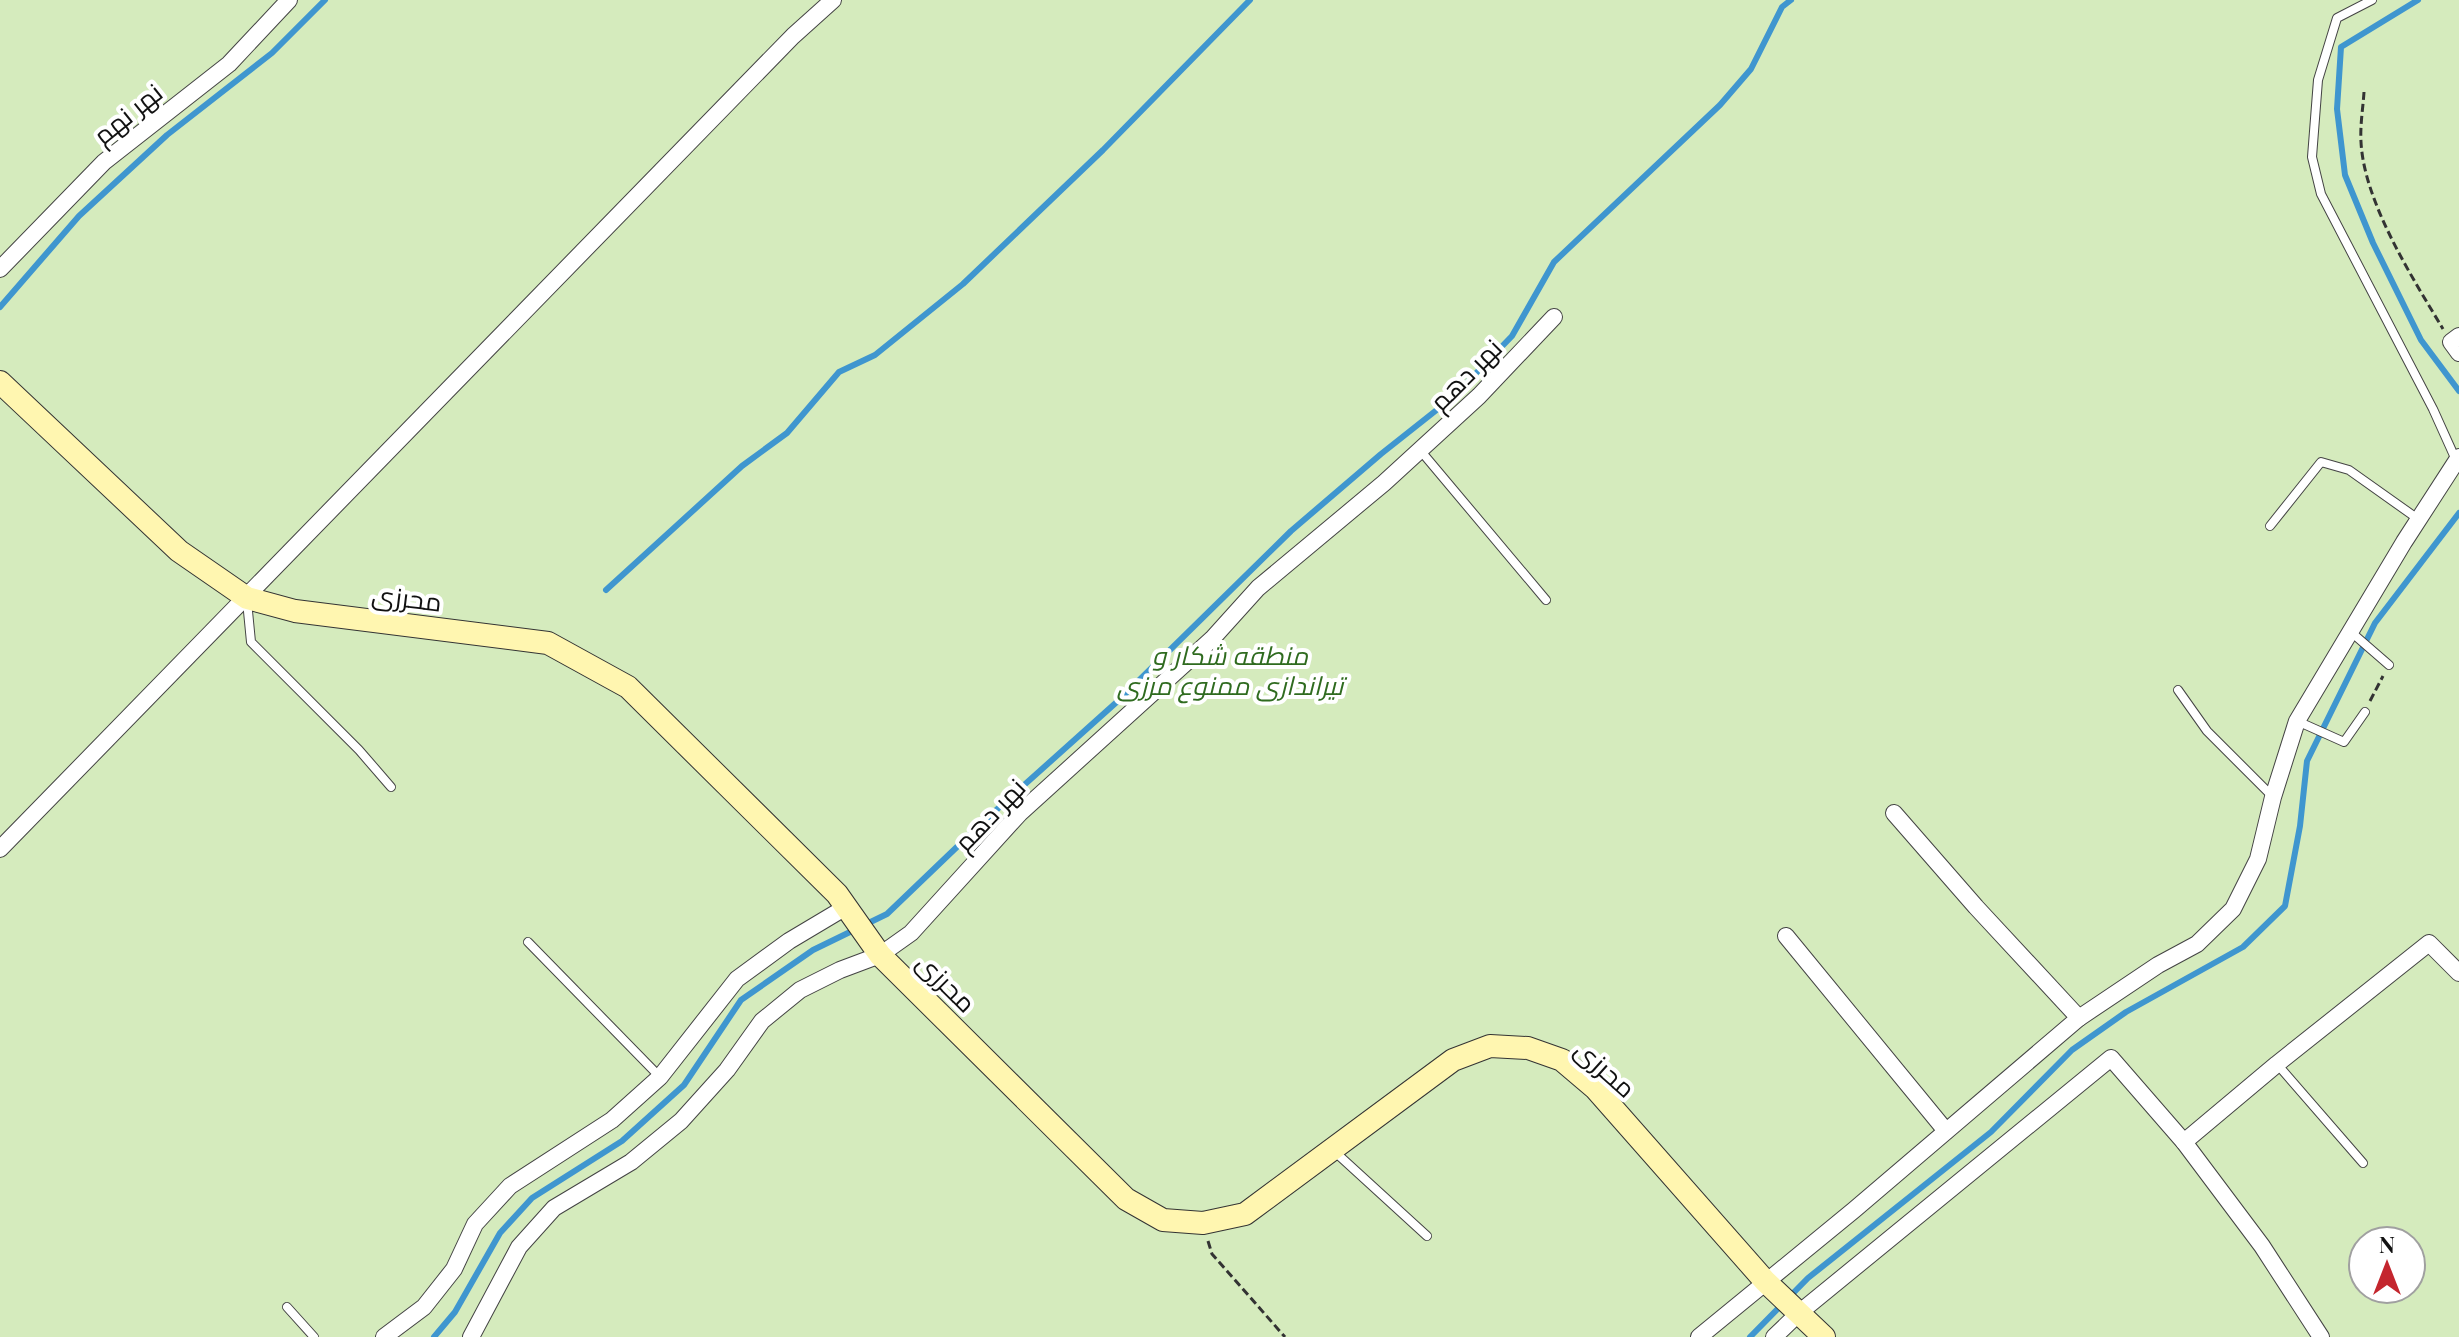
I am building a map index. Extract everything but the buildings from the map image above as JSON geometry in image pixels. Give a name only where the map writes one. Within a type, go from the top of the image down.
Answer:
[{"type":"street","name":"نهر نهم","points":[[0,269],[104,162],[229,64],[289,0]]},
{"type":"street","points":[[0,849],[793,36],[833,0]]},
{"type":"street","name":"نهر دهم","points":[[471,1337],[519,1247],[554,1208],[631,1162],[681,1121],[727,1070],[762,1021],[800,990],[911,933],[1020,813],[1212,639],[1258,588],[1479,396],[1554,317]]},
{"type":"street","name":"محرزی","points":[[0,382],[179,551],[247,598],[295,611],[548,643],[628,687],[837,894],[876,950],[1126,1199],[1163,1220],[1203,1223],[1245,1214],[1453,1060],[1490,1046],[1528,1048],[1562,1060],[1595,1088],[1769,1284],[1824,1337]]},
{"type":"street","points":[[1699,1337],[1769,1284],[2079,1018],[2158,965],[2197,944],[2233,909],[2258,859],[2273,797],[2303,724],[2418,519],[2457,458]]},
{"type":"street","points":[[1894,813],[2079,1018]]},
{"type":"street","points":[[384,1337],[424,1307],[454,1269],[475,1224],[510,1186],[612,1120],[660,1077],[737,979],[789,941],[850,912]]},
{"type":"street","points":[[1786,936],[1946,1131]]},
{"type":"street","points":[[2184,1142],[2429,943],[2459,973]]},
{"type":"street","points":[[1774,1337],[1796,1310],[2111,1058],[2184,1142],[2262,1246],[2321,1337]]},
{"type":"lane","points":[[2372,0],[2337,18],[2318,80],[2312,157],[2321,194],[2457,458]]},
{"type":"lane","points":[[1420,450],[1546,600]]},
{"type":"lane","points":[[2270,526],[2321,462],[2349,470],[2418,519]]},
{"type":"lane","points":[[247,598],[251,642],[359,750],[391,787]]},
{"type":"lane","points":[[2354,635],[2389,665]]},
{"type":"lane","points":[[2178,690],[2207,731],[2273,797]]},
{"type":"lane","points":[[2303,724],[2344,742],[2365,712]]},
{"type":"lane","points":[[528,942],[660,1077]]},
{"type":"lane","points":[[2277,1064],[2363,1163]]},
{"type":"lane","points":[[1334,1150],[1427,1236]]},
{"type":"lane","points":[[287,1307],[314,1337]]},
{"type":"path","points":[[2364,92],[2361,141],[2366,176],[2403,263],[2456,344]]},
{"type":"path","points":[[2365,712],[2389,665]]},
{"type":"path","points":[[1203,1223],[1212,1254],[1285,1337]]},
{"type":"green space","name":"منطقه شکار و تیراندازی ممنوع مرزی","points":[[0,0],[2459,0],[2459,1337],[0,1337]]},
{"type":"waterway","points":[[0,307],[79,216],[167,135],[272,53],[325,0]]},
{"type":"waterway","points":[[606,590],[742,466],[787,433],[839,372],[875,355],[963,284],[1103,150],[1250,0]]},
{"type":"waterway","points":[[434,1337],[455,1312],[500,1233],[532,1198],[622,1141],[684,1085],[741,1000],[813,950],[887,914],[984,821],[1119,700],[1291,531],[1453,397],[1512,336],[1554,262],[1720,105],[1751,69],[1782,7],[1791,0]]},
{"type":"waterway","points":[[2418,0],[2341,47],[2337,109],[2345,175],[2373,243],[2421,340],[2459,391]]},
{"type":"waterway","points":[[1750,1337],[1808,1278],[1991,1132],[2072,1050],[2126,1012],[2243,947],[2285,906],[2300,826],[2307,761],[2375,623],[2459,513]]}]
